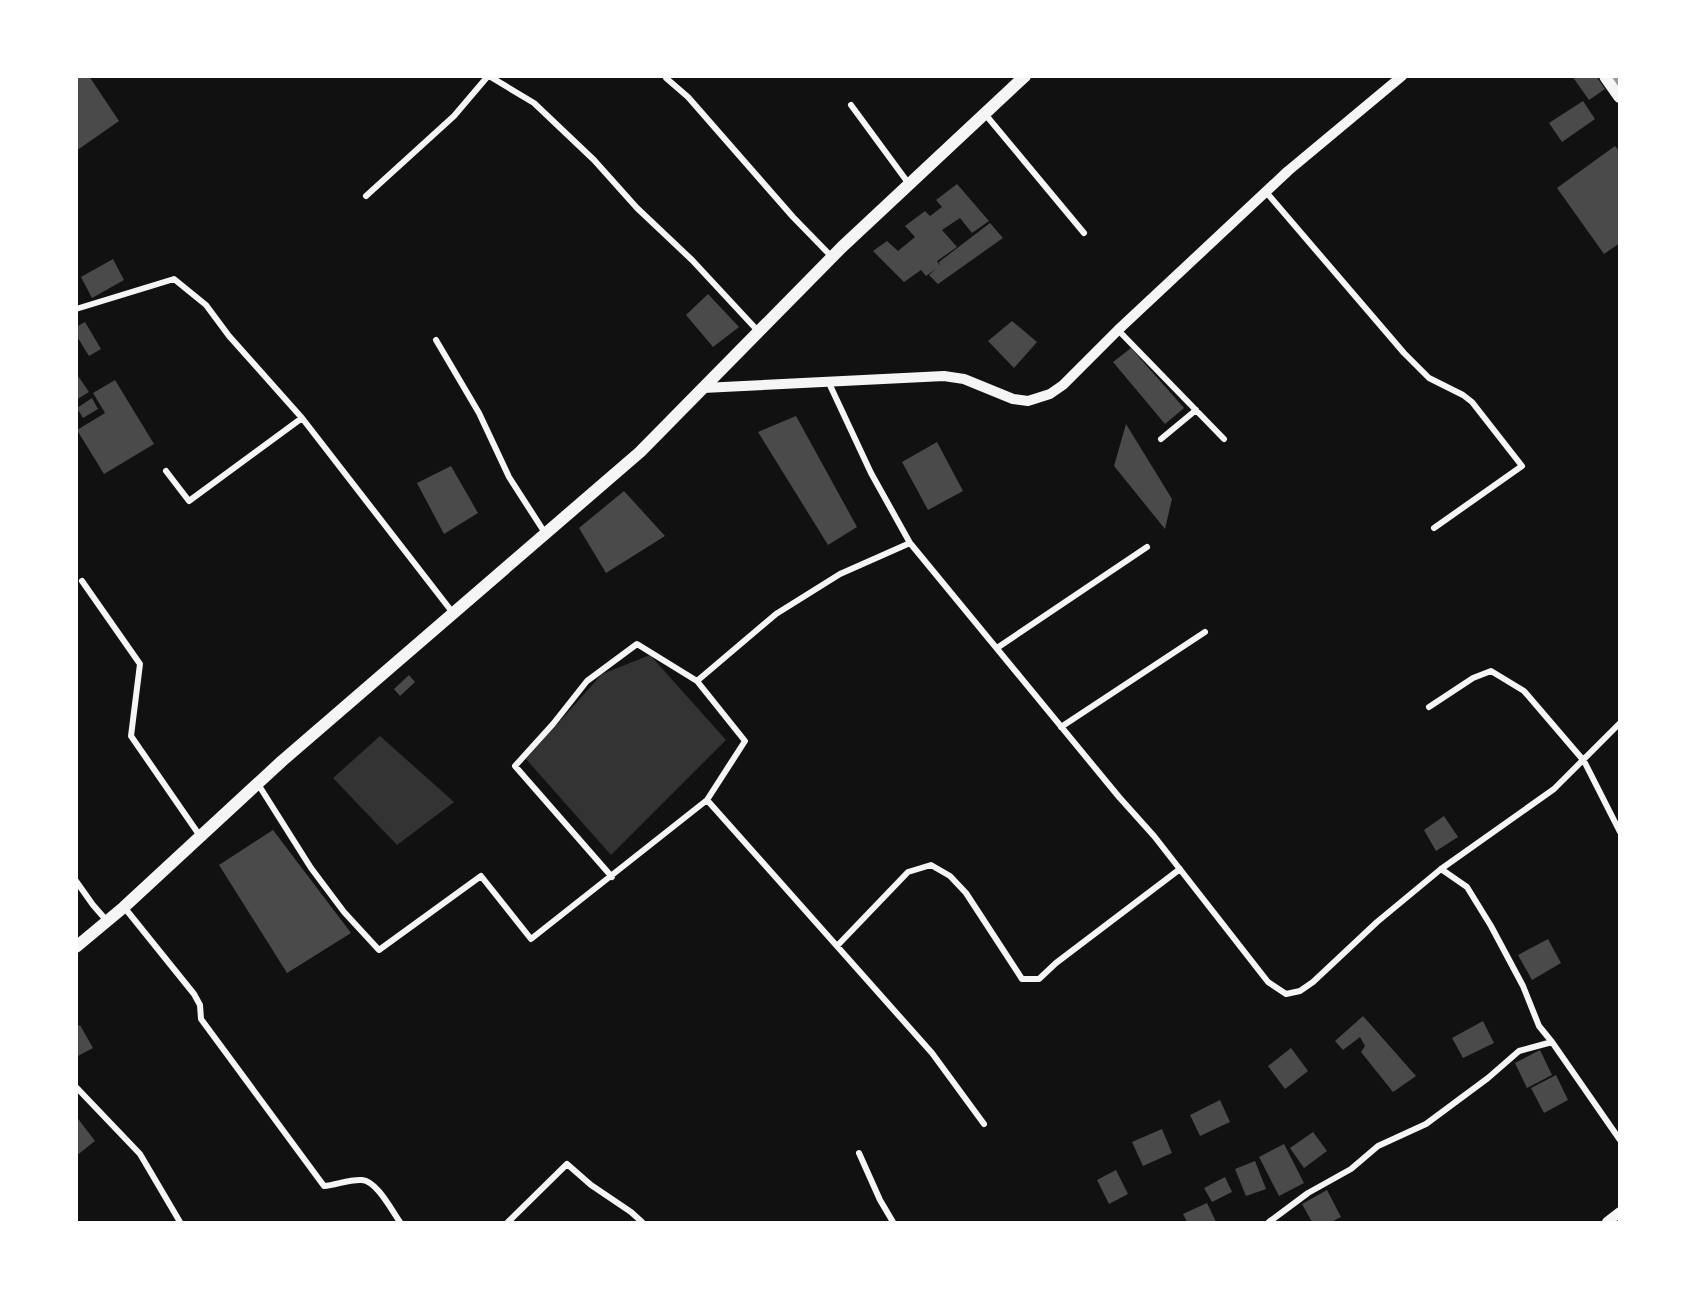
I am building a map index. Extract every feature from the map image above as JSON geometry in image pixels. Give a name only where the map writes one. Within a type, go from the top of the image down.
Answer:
[{"type":"highway","points":[[1606,76],[1620,96]]},
{"type":"main road","points":[[76,947],[124,908],[257,783],[640,452],[832,257],[1021,78]]},
{"type":"street","points":[[366,196],[454,116],[489,76],[534,103],[569,135],[758,331]]},
{"type":"street","points":[[703,388],[945,376],[964,379],[1013,399],[1028,401],[1050,394],[1063,385],[1118,330],[1266,192],[1402,76]]},
{"type":"street","points":[[666,78],[688,97],[793,217],[832,257]]},
{"type":"street","points":[[851,105],[910,184]]},
{"type":"street","points":[[985,114],[1084,232]]},
{"type":"street","points":[[1266,192],[1410,359],[1429,378],[1472,402],[1522,466],[1434,528]]},
{"type":"street","points":[[76,309],[174,279],[206,305],[229,336],[302,418],[453,613]]},
{"type":"street","points":[[1118,330],[1224,439]]},
{"type":"street","points":[[436,340],[479,412],[509,477],[545,533]]},
{"type":"street","points":[[828,380],[871,473],[910,543],[1180,869],[1268,982],[1286,994],[1299,991],[1313,982],[1377,922],[1441,869],[1537,802],[1584,761],[1620,723]]},
{"type":"street","points":[[1161,439],[1196,410]]},
{"type":"street","points":[[166,471],[189,501],[302,418]]},
{"type":"street","points":[[697,681],[776,614],[840,574],[910,543]]},
{"type":"street","points":[[997,648],[1147,547]]},
{"type":"street","points":[[82,580],[140,664],[131,736],[200,836]]},
{"type":"street","points":[[1061,727],[1205,632]]},
{"type":"street","points":[[257,783],[311,868],[344,912],[379,951],[481,876],[531,939],[612,876],[708,800],[745,741],[697,681],[637,644],[587,681],[553,724],[515,765],[612,876]]},
{"type":"street","points":[[1429,707],[1473,678],[1491,671],[1524,691],[1584,761],[1620,831]]},
{"type":"street","points":[[708,800],[932,1053],[984,1124]]},
{"type":"street","points":[[837,946],[908,872],[931,865],[950,876],[966,892],[1022,979],[1039,979],[1056,963],[1180,869]]},
{"type":"street","points":[[1441,869],[1467,887],[1523,986],[1539,1026],[1620,1140]]},
{"type":"street","points":[[76,881],[108,921]]},
{"type":"street","points":[[124,908],[194,993],[200,1005],[201,1019],[324,1186],[368,1181],[374,1185],[400,1222]]},
{"type":"street","points":[[1269,1222],[1308,1193],[1351,1169],[1378,1146],[1425,1124],[1488,1078],[1519,1051],[1552,1042]]},
{"type":"street","points":[[76,1087],[140,1154],[180,1222]]},
{"type":"street","points":[[859,1153],[880,1200],[893,1222]]},
{"type":"street","points":[[508,1222],[567,1164],[591,1185],[642,1222]]},
{"type":"street","points":[[1607,1222],[1620,1212]]},
{"type":"shaded area","points":[[650,655],[726,740],[611,855],[526,759],[602,674]]},
{"type":"shaded area","points":[[380,736],[454,802],[397,845],[333,778]]},
{"type":"building","points":[[76,76],[89,76],[119,121],[76,151]]},
{"type":"building","points":[[1572,76],[1596,76],[1605,89],[1589,100]]},
{"type":"building","points":[[1583,101],[1595,119],[1562,142],[1549,123]]},
{"type":"building","points":[[1615,146],[1620,152],[1620,243],[1604,254],[1557,188]]},
{"type":"building","points":[[957,184],[989,221],[972,233],[960,218],[942,230],[957,247],[937,261],[940,266],[939,262],[990,223],[1003,238],[938,284],[929,275],[937,268],[926,276],[921,270],[904,282],[873,251],[887,241],[898,251],[915,237],[905,226],[925,211],[930,216],[942,207],[936,200]]},
{"type":"building","points":[[113,259],[124,280],[92,298],[81,277]]},
{"type":"building","points":[[708,294],[739,327],[713,347],[686,315]]},
{"type":"building","points":[[1012,321],[1037,342],[1014,368],[988,341]]},
{"type":"building","points":[[85,322],[101,349],[89,356],[76,335],[76,327]]},
{"type":"building","points":[[1131,348],[1184,408],[1165,424],[1113,362]]},
{"type":"building","points":[[76,373],[89,392],[76,400]]},
{"type":"building","points":[[115,380],[154,444],[104,474],[77,430],[105,413],[93,393]]},
{"type":"building","points":[[92,398],[98,409],[83,418],[77,408]]},
{"type":"building","points":[[796,416],[857,527],[828,545],[758,432]]},
{"type":"building","points":[[1126,424],[1172,499],[1165,529],[1114,466]]},
{"type":"building","points":[[937,442],[963,491],[928,510],[902,462]]},
{"type":"building","points":[[451,466],[478,513],[444,534],[417,483]]},
{"type":"building","points":[[624,491],[665,536],[606,573],[579,528]]},
{"type":"building","points":[[409,675],[415,682],[400,696],[394,689]]},
{"type":"building","points":[[1444,816],[1458,837],[1436,851],[1424,830]]},
{"type":"building","points":[[273,830],[351,933],[287,973],[219,865]]},
{"type":"building","points":[[1548,939],[1561,963],[1532,980],[1518,955]]},
{"type":"building","points":[[1363,1016],[1416,1076],[1393,1092],[1361,1052],[1365,1046],[1360,1037],[1343,1050],[1335,1041]]},
{"type":"building","points":[[1483,1021],[1494,1043],[1463,1058],[1452,1038]]},
{"type":"building","points":[[80,1025],[93,1048],[76,1057],[76,1027]]},
{"type":"building","points":[[1291,1048],[1308,1071],[1285,1089],[1268,1066]]},
{"type":"building","points":[[1540,1050],[1552,1075],[1527,1088],[1515,1063]]},
{"type":"building","points":[[1556,1075],[1568,1100],[1544,1113],[1531,1088]]},
{"type":"building","points":[[1220,1100],[1230,1122],[1200,1136],[1190,1115]]},
{"type":"building","points":[[76,1116],[95,1141],[76,1156]]},
{"type":"building","points":[[1162,1129],[1172,1153],[1143,1166],[1132,1142]]},
{"type":"building","points":[[1313,1132],[1327,1151],[1304,1168],[1290,1148]]},
{"type":"building","points":[[1284,1144],[1304,1183],[1279,1196],[1259,1157]]},
{"type":"building","points":[[1255,1161],[1266,1189],[1246,1196],[1235,1169]]},
{"type":"building","points":[[1116,1170],[1128,1194],[1109,1204],[1097,1180]]},
{"type":"building","points":[[1225,1177],[1232,1192],[1212,1202],[1204,1188]]},
{"type":"building","points":[[1327,1190],[1341,1217],[1331,1222],[1312,1222],[1302,1204]]},
{"type":"building","points":[[1207,1203],[1216,1222],[1187,1222],[1183,1214]]},
{"type":"railway","points":[[1614,76],[1620,85]]}]
